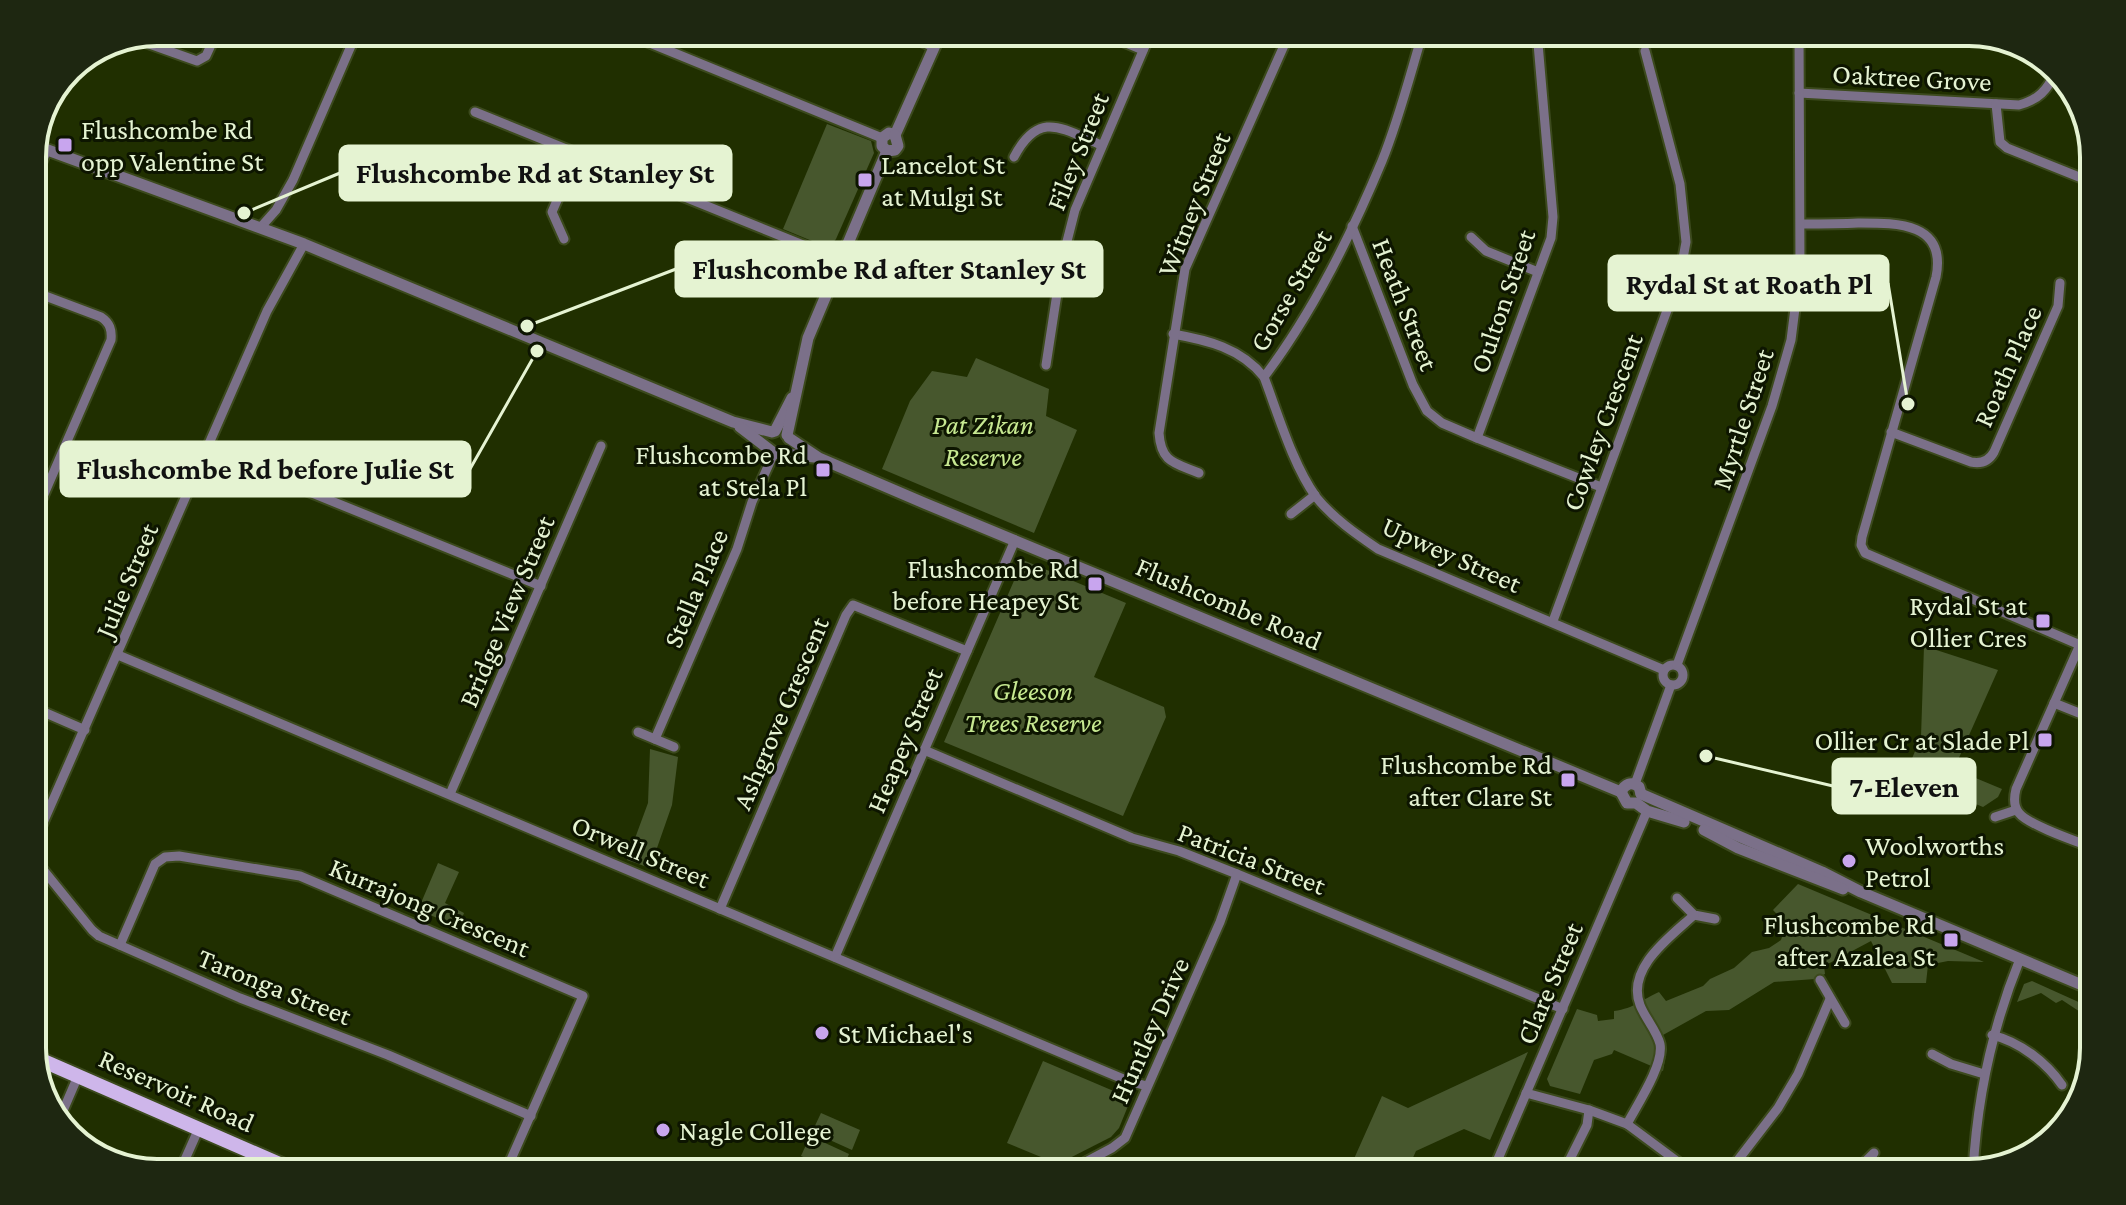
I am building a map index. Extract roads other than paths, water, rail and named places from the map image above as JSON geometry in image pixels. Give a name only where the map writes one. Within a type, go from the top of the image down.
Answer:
[{"type":"main road","name":"Reservoir Road","points":[[47,1063],[269,1159]]},
{"type":"street","points":[[155,46],[197,61],[206,56],[211,46]]},
{"type":"street","points":[[260,228],[276,210],[296,174],[351,46]]},
{"type":"street","points":[[657,46],[882,138]]},
{"type":"street","points":[[1133,46],[1143,50]]},
{"type":"street","name":"Filey Street","points":[[1046,365],[1064,248],[1079,198],[1145,46]]},
{"type":"street","name":"Witney Street","points":[[1199,473],[1164,456],[1159,433],[1185,269],[1284,46]]},
{"type":"street","name":"Heath Street","points":[[1419,46],[1383,159],[1352,226],[1413,385],[1427,411],[1442,423],[1601,487]]},
{"type":"street","name":"Oulton Street","points":[[1477,438],[1551,238],[1553,217],[1538,46]]},
{"type":"street","name":"Myrtle Street","points":[[1677,665],[1784,370],[1795,313],[1801,224],[1799,46]]},
{"type":"street","points":[[887,151],[895,150],[898,146],[895,135],[934,47]]},
{"type":"street","name":"Cowley Crescent","points":[[1553,621],[1680,275],[1686,242],[1680,184],[1645,51]]},
{"type":"street","name":"Oaktree Grove","points":[[1799,93],[2019,105],[2031,101],[2050,82]]},
{"type":"street","points":[[1996,104],[2000,142],[2007,148],[2080,177]]},
{"type":"street","points":[[475,112],[840,260]]},
{"type":"street","points":[[1014,157],[1029,133],[1046,127],[1063,129],[1101,145]]},
{"type":"street","points":[[882,138],[889,133],[895,135]]},
{"type":"street","points":[[882,138],[882,146],[887,151]]},
{"type":"street","name":"Flushcombe Road","points":[[47,150],[304,244],[733,422],[781,434],[819,458],[1621,792],[1627,803],[1638,794]]},
{"type":"street","points":[[781,434],[766,440],[774,451],[788,448],[781,434],[796,391],[808,338],[887,151]]},
{"type":"street","points":[[564,239],[552,212],[578,152]]},
{"type":"street","points":[[276,210],[273,221],[280,235]]},
{"type":"street","points":[[1801,224],[1898,223],[1933,236],[1937,272],[1860,551],[2080,645],[2016,789],[2014,801],[2016,810],[2028,820],[2080,842]]},
{"type":"street","name":"Gorse Street","points":[[1264,377],[1290,343],[1352,226]]},
{"type":"street","points":[[1471,237],[1486,251],[1538,272]]},
{"type":"street","name":"Julie Street","points":[[46,817],[267,311],[304,244]]},
{"type":"street","name":"Roath Place","points":[[1891,432],[1986,466],[2058,306],[2060,283]]},
{"type":"street","points":[[46,296],[101,317],[110,326],[111,336],[46,489]]},
{"type":"street","name":"Upwey Street","points":[[1173,334],[1210,341],[1240,354],[1264,377],[1300,467],[1315,495],[1353,531],[1378,549],[1664,670]]},
{"type":"street","name":"Flushcombe Road","points":[[733,422],[774,451],[819,458]]},
{"type":"street","name":"Bridge View Street","points":[[450,794],[601,446]]},
{"type":"street","points":[[206,450],[541,586]]},
{"type":"street","name":"Stella Place","points":[[655,739],[737,549],[752,502],[774,451]]},
{"type":"street","points":[[1291,514],[1315,495]]},
{"type":"street","name":"Heapey Street","points":[[835,957],[1015,540]]},
{"type":"street","name":"Ashgrove Crescent","points":[[720,909],[846,615],[853,605],[967,651]]},
{"type":"street","name":"Orwell Street","points":[[118,655],[1114,1075],[1147,1086]]},
{"type":"street","points":[[1677,665],[1682,669],[1683,678],[1671,685],[1664,679],[1664,670],[1677,665]]},
{"type":"street","points":[[1671,685],[1638,794],[1647,811],[1674,818],[1738,848],[1819,880],[1861,892]]},
{"type":"street","points":[[2054,703],[2080,713]]},
{"type":"street","points":[[46,713],[85,730]]},
{"type":"street","points":[[638,732],[674,747]]},
{"type":"street","name":"Patricia Street","points":[[924,750],[1132,838],[1179,851],[1237,874],[1563,1009]]},
{"type":"street","points":[[1621,792],[1626,785],[1638,794],[1822,872],[1861,892],[2080,984]]},
{"type":"street","points":[[1995,817],[2016,810]]},
{"type":"street","name":"Clare Street","points":[[1498,1159],[1647,811]]},
{"type":"street","name":"Kurrajong Crescent","points":[[120,945],[153,867],[162,858],[179,856],[300,876],[583,996],[511,1159]]},
{"type":"street","name":"Taronga Street","points":[[46,873],[92,930],[120,945],[240,998],[388,1055],[531,1116]]},
{"type":"street","name":"Huntley Drive","points":[[1091,1159],[1125,1138],[1220,922],[1237,874]]},
{"type":"street","points":[[1677,898],[1694,915],[1715,919]]},
{"type":"street","points":[[1627,1124],[1659,1061],[1660,1045],[1636,991],[1640,974],[1651,957],[1694,915]]},
{"type":"street","points":[[1974,1159],[1992,1035],[2020,959]]},
{"type":"street","points":[[1820,980],[1845,1023]]},
{"type":"street","points":[[1739,1159],[1791,1086],[1830,999]]},
{"type":"street","points":[[1992,1035],[2019,1046],[2036,1058],[2051,1069],[2062,1085]]},
{"type":"street","points":[[1932,1054],[1951,1064],[1984,1074]]},
{"type":"street","points":[[64,1108],[78,1076]]},
{"type":"street","points":[[1526,1093],[1627,1124],[1674,1159]]},
{"type":"street","points":[[1570,1159],[1587,1125],[1589,1110]]},
{"type":"street","points":[[185,1159],[199,1128]]},
{"type":"street","points":[[1868,1159],[1874,1153]]},
{"type":"place","name":"Flushcombe Rd opp Valentine St","points":[[65,145]]},
{"type":"place","name":"Lancelot St at Mulgi St","points":[[865,180]]},
{"type":"place","name":"Flushcombe Rd at Stanley St","points":[[244,213]]},
{"type":"place","name":"Flushcombe Rd after Stanley St","points":[[527,326]]},
{"type":"place","name":"Flushcombe Rd before Julie St","points":[[537,351]]},
{"type":"place","name":"Rydal St at Roath Pl","points":[[1908,404]]},
{"type":"place","name":"Flushcombe Rd at Stela Pl","points":[[823,470]]},
{"type":"place","name":"Flushcombe Rd before Heapey St","points":[[1095,584]]},
{"type":"place","name":"Rydal St at Ollier Cres","points":[[2043,621]]},
{"type":"place","name":"Ollier Cr at Slade Pl","points":[[2045,740]]},
{"type":"place","name":"7-Eleven","points":[[1706,756]]},
{"type":"place","name":"Flushcombe Rd after Clare St","points":[[1568,780]]},
{"type":"place","name":"Woolworths Petrol","points":[[1849,861]]},
{"type":"place","name":"Flushcombe Rd after Azalea St","points":[[1951,940]]},
{"type":"place","name":"St Michael's","points":[[822,1033]]},
{"type":"place","name":"Nagle College","points":[[663,1130]]},
{"type":"park label","name":"Pat Zikan Reserve","points":[[983,440]]},
{"type":"park label","name":"Gleeson Trees Reserve","points":[[1033,706]]}]
